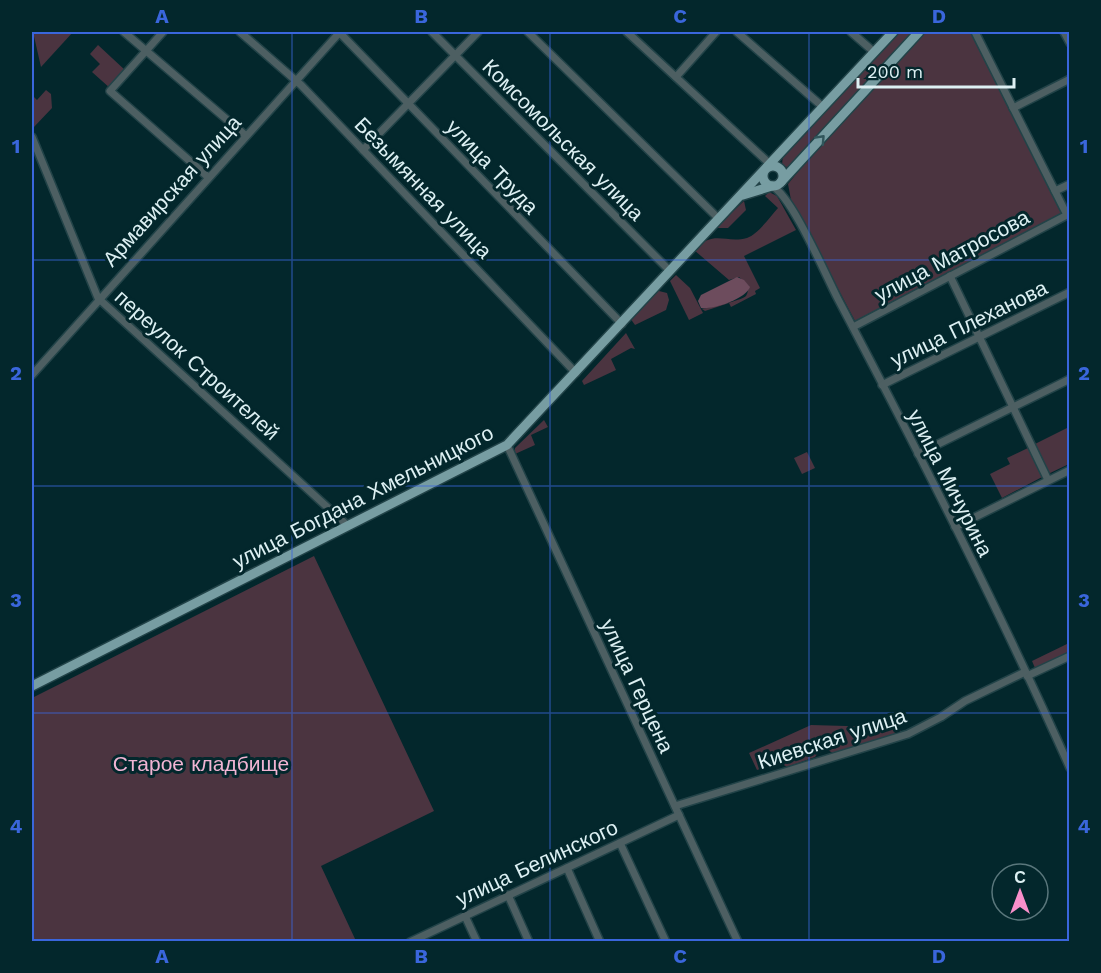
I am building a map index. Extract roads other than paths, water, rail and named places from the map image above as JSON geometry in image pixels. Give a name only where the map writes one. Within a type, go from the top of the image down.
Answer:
[{"type":"main road","name":"улица Богдана Хмельницкого","points":[[32,686],[507,445],[893,32]]},
{"type":"main road","name":"улица Богдана Хмельницкого","points":[[738,197],[777,184],[919,32]]},
{"type":"main road","points":[[773,165],[780,168],[784,175],[777,184],[764,180],[768,166],[773,165]]},
{"type":"street","points":[[124,32],[245,135]]},
{"type":"street","points":[[163,32],[110,91],[208,177]]},
{"type":"street","name":"Безымянная улица","points":[[240,32],[295,80],[576,373]]},
{"type":"street","name":"Армавирская улица","points":[[32,375],[98,298],[339,32]]},
{"type":"street","name":"улица Труда","points":[[339,32],[622,324]]},
{"type":"street","name":"Комсомольская улица","points":[[432,32],[670,271]]},
{"type":"street","points":[[363,150],[478,32]]},
{"type":"street","points":[[528,32],[718,218]]},
{"type":"street","points":[[627,32],[768,166]]},
{"type":"street","points":[[676,77],[716,32]]},
{"type":"street","points":[[737,32],[823,107]]},
{"type":"street","points":[[851,32],[874,52]]},
{"type":"street","points":[[975,32],[1055,191],[1070,184]]},
{"type":"street","points":[[1064,32],[1070,43]]},
{"type":"street","points":[[1013,108],[1070,79]]},
{"type":"street","name":"переулок Строителей","points":[[32,138],[98,298],[348,526]]},
{"type":"street","name":"улица Мичурина","points":[[777,184],[955,527],[1070,768]]},
{"type":"street","name":"улица Матросова","points":[[853,327],[1067,215],[1055,191]]},
{"type":"street","points":[[950,276],[1048,480]]},
{"type":"street","name":"улица Плеханова","points":[[882,385],[1070,292]]},
{"type":"street","points":[[918,454],[1070,379]]},
{"type":"street","name":"улица Герцена","points":[[507,445],[738,942]]},
{"type":"street","points":[[955,527],[1070,470]]},
{"type":"street","name":"Киевская улица","points":[[675,806],[908,734],[941,717],[964,701],[1070,656]]},
{"type":"street","name":"улица Белинского","points":[[410,942],[679,815]]},
{"type":"street","points":[[620,843],[666,942]]},
{"type":"street","points":[[567,868],[600,942]]},
{"type":"street","points":[[508,896],[530,942]]},
{"type":"street","points":[[465,916],[477,942]]},
{"type":"park label","name":"Старое кладбище","points":[[201,764]]}]
